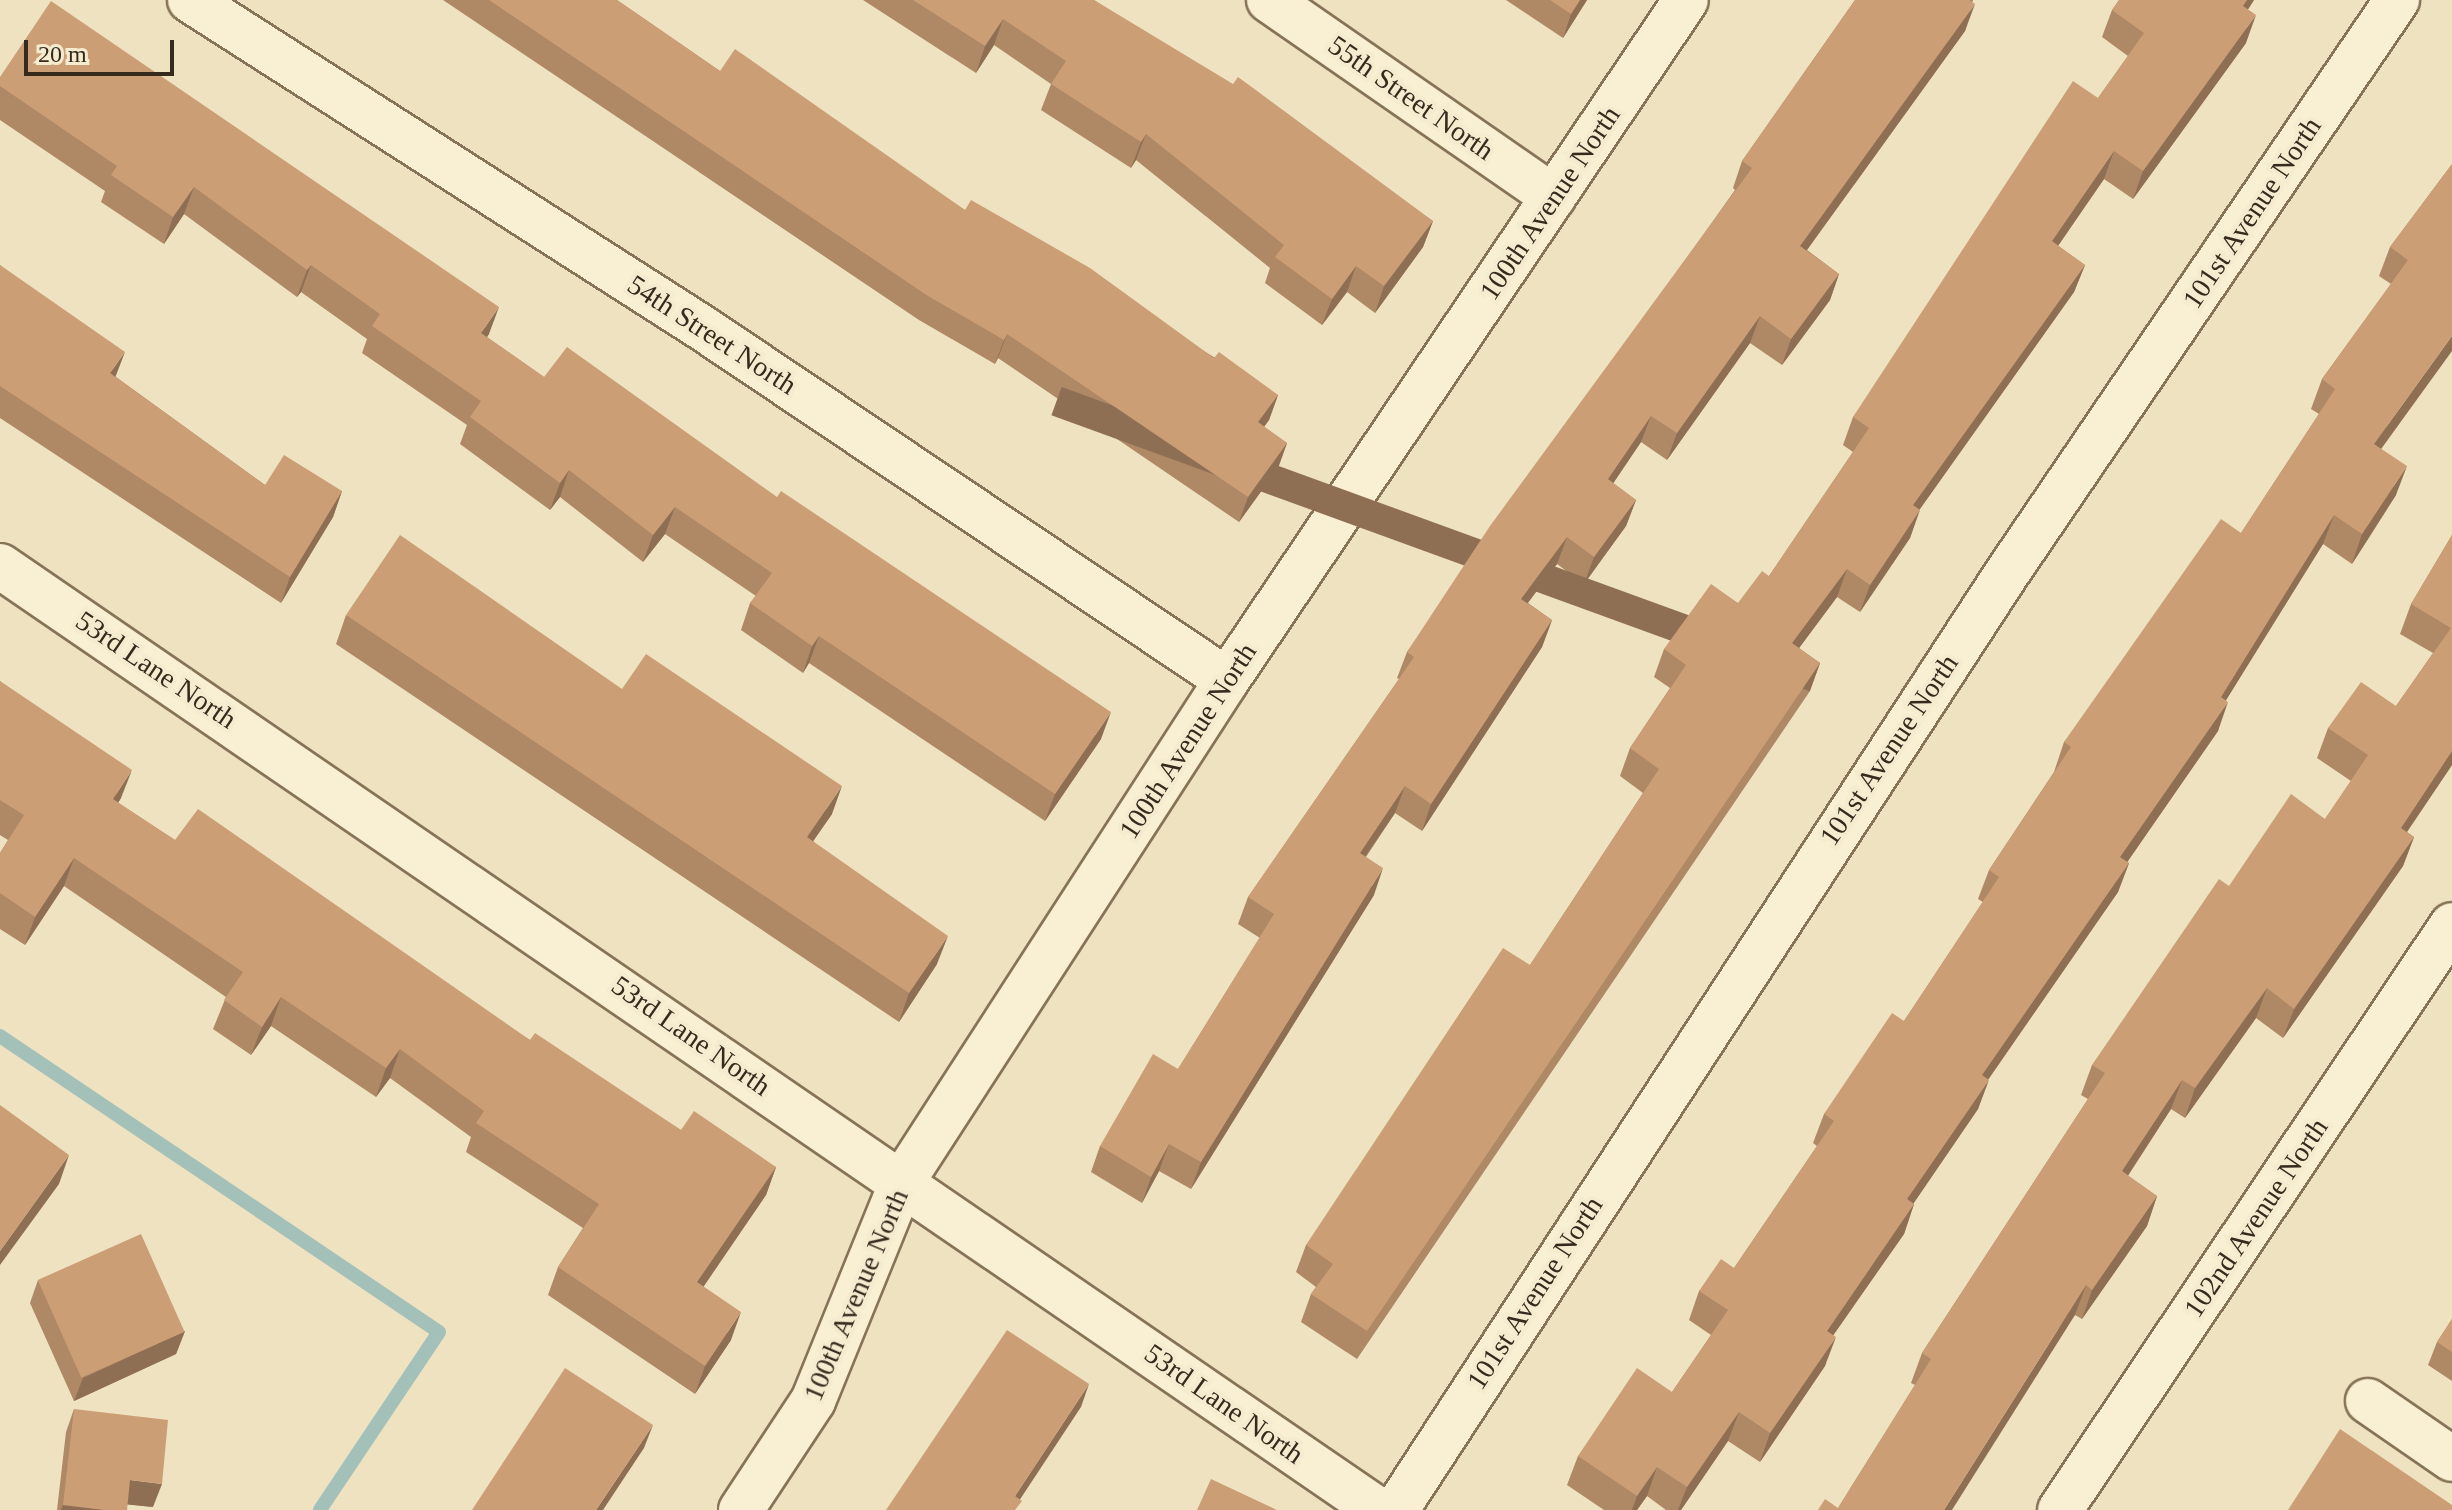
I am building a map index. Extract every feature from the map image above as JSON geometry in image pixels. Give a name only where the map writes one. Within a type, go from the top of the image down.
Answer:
[{"type":"street","name":"54th Street North","points":[[190,0],[701,327],[1227,680]]},
{"type":"street","name":"55th Street North","points":[[1269,0],[1554,197]]},
{"type":"street","name":"100th Avenue North","points":[[741,1510],[813,1401],[902,1182],[1227,680],[1686,0]]},
{"type":"street","name":"101st Avenue North","points":[[1396,1510],[2005,576],[2397,0]]},
{"type":"street","name":"53rd Lane North","points":[[0,566],[1378,1510]]},
{"type":"street","name":"102nd Avenue North","points":[[2060,1510],[2452,925]]},
{"type":"street","points":[[2368,1401],[2452,1459]]},
{"type":"building","points":[[489,0],[617,0],[720,71],[735,49],[965,210],[971,200],[1090,268],[1214,358],[1219,352],[1278,395],[1258,422],[1287,443],[1248,497],[1007,334],[1004,340],[928,296]]},
{"type":"building","points":[[913,0],[1094,0],[1233,84],[1238,77],[1433,221],[1384,286],[1356,266],[1332,299],[1275,257],[1284,245],[1146,134],[1141,142],[1051,84],[1066,61],[1003,19],[985,46]]},
{"type":"building","points":[[1550,0],[1580,0],[1571,14]]},
{"type":"building","points":[[1855,0],[1969,0],[1975,4],[1800,246],[1839,274],[1791,339],[1760,316],[1677,433],[1651,416],[1608,479],[1636,500],[1594,557],[1567,537],[1521,599],[1552,620],[1431,804],[1405,786],[1360,853],[1383,868],[1201,1162],[1169,1144],[1151,1177],[1100,1146],[1153,1054],[1178,1069],[1274,914],[1248,897],[1414,657],[1407,652],[1490,526],[1752,168],[1742,161]]},
{"type":"building","points":[[2119,0],[2247,0],[2243,6],[2256,15],[2143,171],[2114,151],[2052,241],[2085,265],[1913,505],[1920,510],[1870,585],[1847,569],[1792,643],[1820,663],[1367,1331],[1311,1294],[1333,1264],[1306,1245],[1503,948],[1530,965],[1659,769],[1630,748],[1686,665],[1664,649],[1711,584],[1738,603],[1762,571],[1769,576],[1869,428],[1853,417],[2073,81],[2098,98],[2144,33],[2112,10]]},
{"type":"building","points":[[51,1],[499,307],[481,333],[544,377],[567,347],[777,497],[781,491],[1111,712],[1055,794],[819,636],[812,646],[750,603],[772,573],[675,507],[653,535],[569,470],[560,483],[470,417],[481,401],[372,326],[380,314],[311,265],[307,270],[194,187],[173,217],[111,175],[117,166],[0,86],[0,77]]},
{"type":"building","points":[[2452,164],[2452,336],[2374,444],[2407,466],[2362,534],[2334,515],[2221,697],[2228,702],[2120,857],[2129,863],[1982,1075],[1989,1080],[1907,1199],[1914,1204],[1827,1331],[1836,1337],[1770,1433],[1739,1412],[1687,1487],[1657,1467],[1637,1496],[1578,1456],[1637,1368],[1672,1392],[1728,1310],[1699,1291],[1721,1259],[1734,1268],[1834,1121],[1824,1114],[1892,1013],[1904,1021],[1999,877],[1989,870],[2071,747],[2064,742],[2221,519],[2241,533],[2335,389],[2322,379],[2408,260],[2390,247]]},
{"type":"building","points":[[0,265],[125,352],[110,373],[265,485],[284,455],[342,491],[290,577],[0,386]]},
{"type":"building","points":[[400,535],[622,689],[646,654],[842,786],[807,837],[948,936],[909,993],[346,615]]},
{"type":"building","points":[[2452,535],[2452,751],[2401,828],[2414,837],[2294,1009],[2267,988],[2195,1088],[2182,1080],[2122,1171],[2157,1196],[2092,1290],[2086,1285],[1944,1510],[1818,1510],[1825,1499],[1838,1508],[1931,1359],[1922,1353],[2105,1073],[2092,1065],[2219,879],[2229,886],[2291,794],[2325,819],[2368,755],[2328,728],[2361,682],[2396,706],[2451,628],[2411,604]]},
{"type":"building","points":[[0,681],[132,770],[113,799],[175,840],[198,809],[530,1040],[535,1033],[681,1130],[694,1111],[776,1167],[697,1282],[741,1312],[705,1366],[558,1267],[599,1204],[476,1123],[484,1111],[400,1049],[386,1068],[281,997],[262,1027],[224,1000],[243,972],[74,858],[35,917],[0,893],[0,853],[24,815],[0,800]]},
{"type":"building","points":[[0,1105],[69,1155],[0,1251]]},
{"type":"building","points":[[141,1234],[185,1332],[81,1378],[38,1280]]},
{"type":"building","points":[[2452,1319],[2452,1352],[2437,1342]]},
{"type":"building","points":[[1007,1330],[1089,1384],[1015,1496],[1022,1501],[1015,1510],[886,1510]]},
{"type":"building","points":[[565,1368],[653,1425],[596,1510],[472,1510]]},
{"type":"building","points":[[74,1409],[168,1420],[162,1484],[130,1480],[127,1510],[63,1505]]},
{"type":"building","points":[[2340,1429],[2452,1505],[2452,1510],[2288,1510]]},
{"type":"building","points":[[1211,1479],[1277,1510],[1197,1510]]},
{"type":"waterway","points":[[0,1036],[439,1332],[320,1510]]}]
